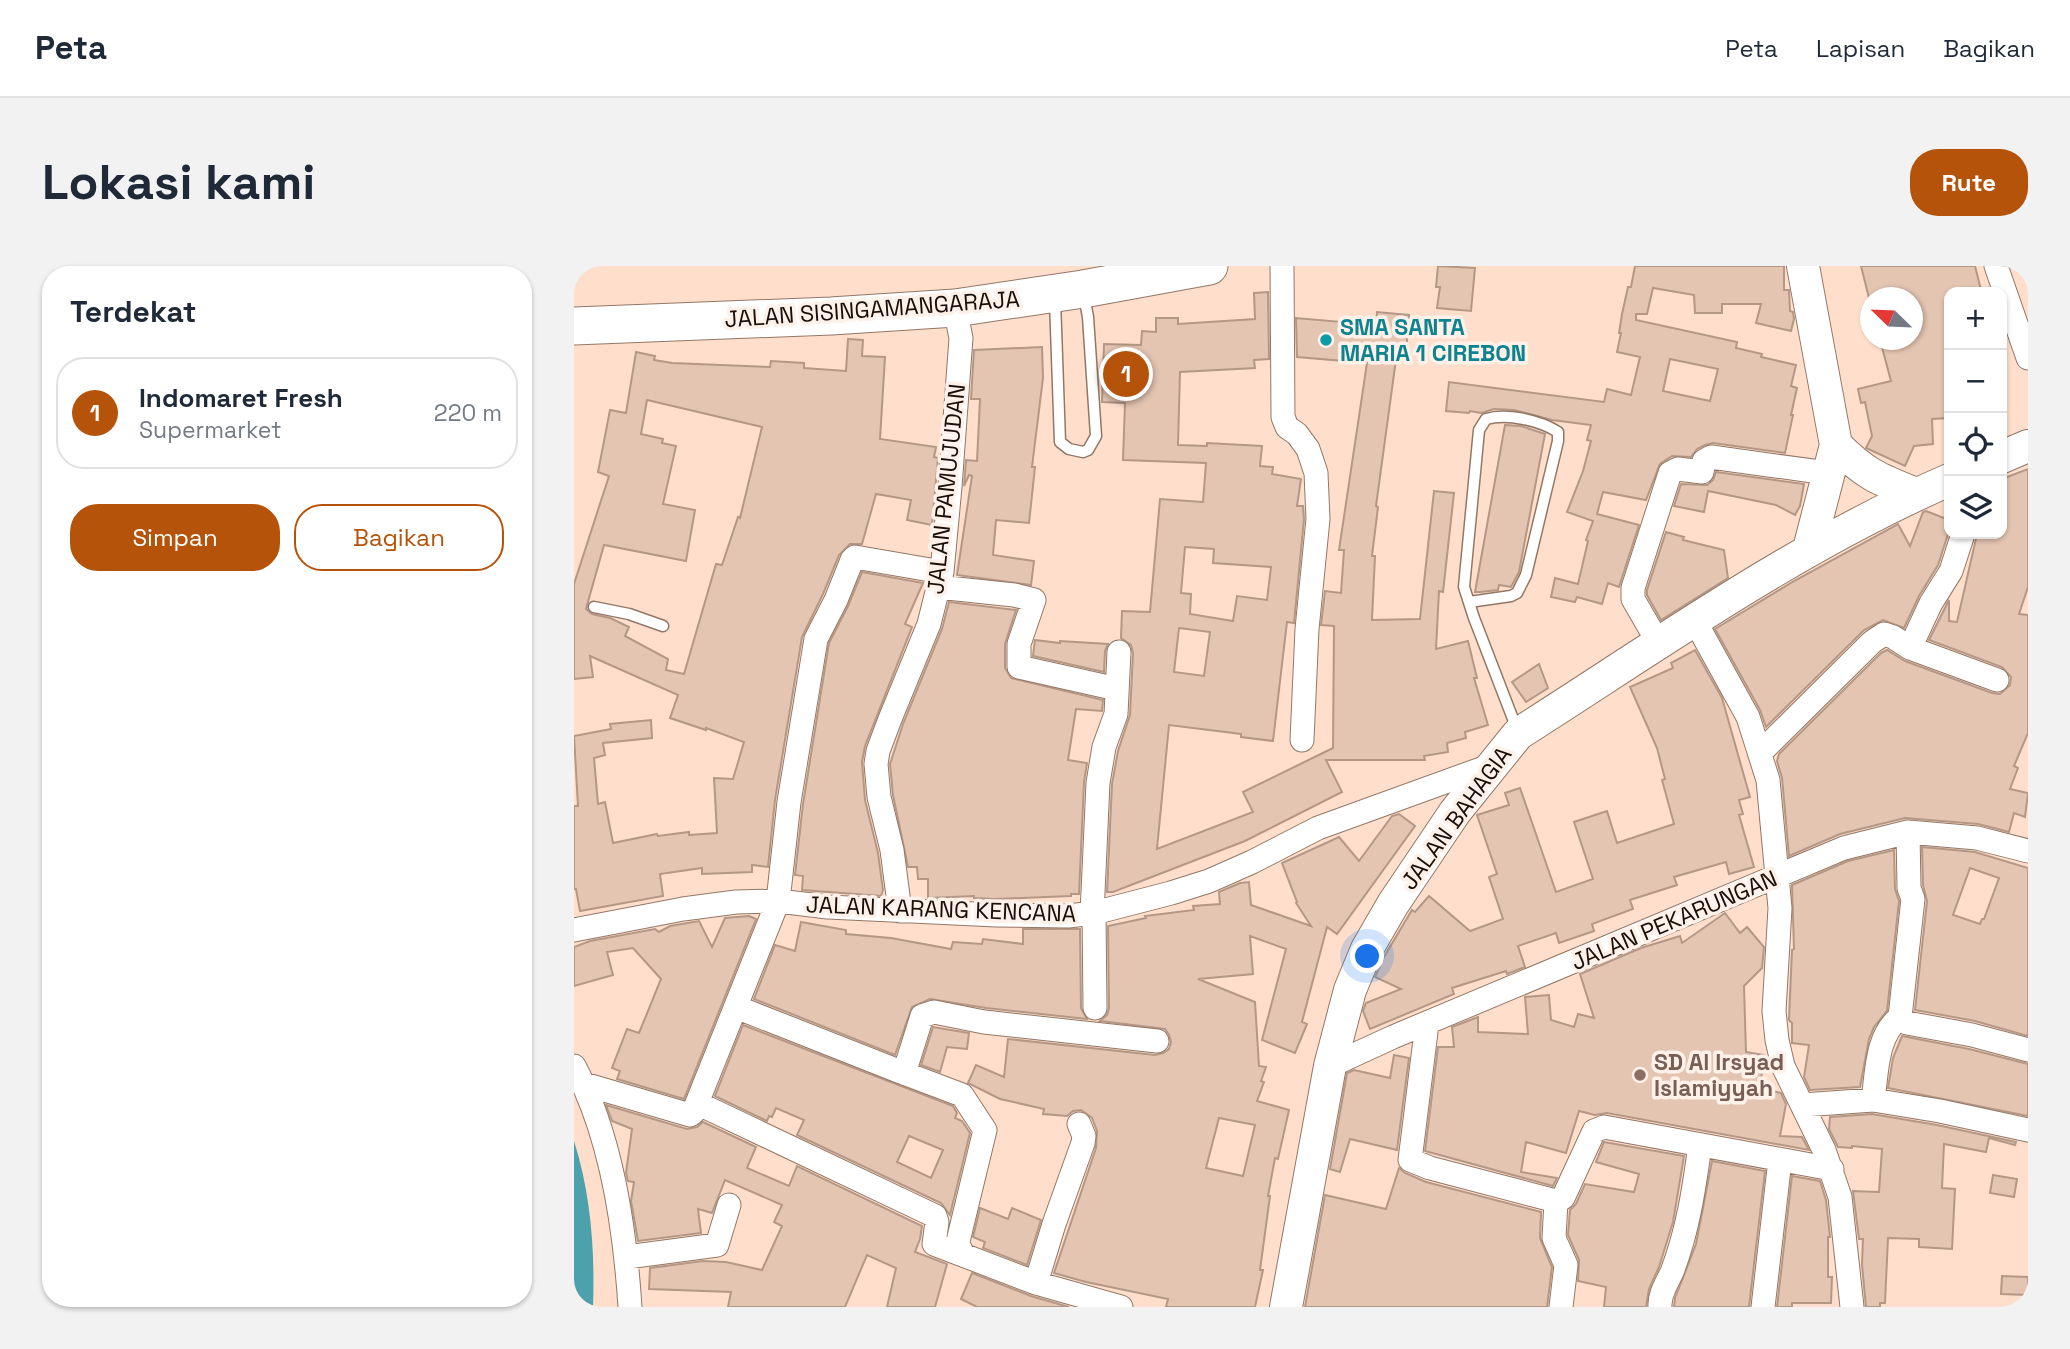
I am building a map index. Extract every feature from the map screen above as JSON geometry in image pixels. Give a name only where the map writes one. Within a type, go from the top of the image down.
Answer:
[{"type":"highway","name":"JALAN SISINGAMANGARAJA","points":[[574,326],[842,316],[955,308],[1069,291],[1127,274],[1209,266]]},
{"type":"main road","points":[[1803,266],[1831,459],[1809,549]]},
{"type":"main road","points":[[2007,455],[2028,446]]},
{"type":"main road","points":[[1831,459],[1858,467],[1875,478],[1940,486]]},
{"type":"main road","name":"JALAN BAHAGIA","points":[[1286,1307],[1330,1066],[1350,990],[1367,949],[1393,904],[1455,812],[1492,765],[1518,734],[1809,549],[1940,486]]},
{"type":"street","points":[[1282,266],[1283,416],[1287,427],[1297,434],[1308,449],[1316,473],[1318,519],[1307,629],[1302,740]]},
{"type":"street","points":[[1996,266],[2028,358]]},
{"type":"street","name":"JALAN PAMUJUDAN","points":[[900,911],[894,860],[879,797],[876,764],[878,751],[929,624],[940,580],[961,338],[955,308]]},
{"type":"street","points":[[1659,644],[1633,599],[1633,588],[1670,473],[1678,469],[1702,472],[1704,461],[1711,457],[1831,459]]},
{"type":"street","points":[[1910,648],[1931,603],[1951,570],[1961,539]]},
{"type":"street","points":[[579,1075],[690,1115],[697,1103],[778,901],[789,802],[816,639],[855,557],[940,580],[1034,600],[1019,644],[1019,667],[1117,690]]},
{"type":"street","points":[[1695,621],[1745,711],[1761,752],[1768,780],[1779,876],[1778,968],[1774,1011],[1783,1066],[1832,1169],[1840,1197],[1852,1307]]},
{"type":"street","points":[[1761,752],[1872,642],[1884,634],[1910,648],[1997,680]]},
{"type":"street","points":[[1095,1008],[1093,913],[1098,783],[1104,747],[1116,714],[1119,652]]},
{"type":"street","name":"JALAN KARANG KENCANA","points":[[574,930],[736,901],[778,901],[828,907],[996,915],[1068,916],[1093,913],[1209,881],[1318,828],[1492,765]]},
{"type":"street","points":[[1873,1100],[1882,1041],[1891,1024],[1899,1017],[1913,898],[1909,888],[1909,832]]},
{"type":"street","name":"JALAN PEKARUNGAN","points":[[1330,1066],[1844,848],[1909,832],[1977,838],[2028,851]]},
{"type":"street","points":[[736,1007],[962,1095],[985,1130],[959,1237],[958,1244],[962,1253]]},
{"type":"street","points":[[901,1072],[906,1067],[922,1016],[930,1012],[984,1022],[1157,1041]]},
{"type":"street","points":[[1899,1017],[1906,1023],[1972,1035],[2028,1050]]},
{"type":"street","points":[[1427,1024],[1410,1160],[1430,1168],[1556,1201],[1563,1198],[1594,1131],[1601,1127],[1832,1169]]},
{"type":"street","points":[[579,1075],[604,1140],[627,1257],[630,1307]]},
{"type":"street","points":[[1803,1105],[1873,1100],[2028,1130]]},
{"type":"street","points":[[697,1103],[935,1216],[937,1222],[934,1244],[1036,1283],[1121,1307]]},
{"type":"street","points":[[1036,1283],[1083,1143],[1084,1136],[1079,1124]]},
{"type":"street","points":[[1660,1307],[1661,1297],[1672,1273],[1689,1220],[1700,1145]]},
{"type":"street","points":[[1763,1307],[1780,1160]]},
{"type":"street","points":[[1556,1201],[1554,1238],[1566,1265],[1561,1307]]},
{"type":"street","points":[[627,1257],[717,1245],[729,1205]]},
{"type":"lane","points":[[1069,291],[1088,317],[1096,436],[1088,450],[1083,452],[1069,449],[1060,442],[1069,291]]},
{"type":"lane","points":[[1469,602],[1511,596],[1517,593],[1526,575],[1558,441],[1558,432],[1546,424],[1497,416],[1486,419],[1479,430],[1464,587],[1469,602],[1518,734]]},
{"type":"lane","points":[[594,607],[629,614],[663,626]]},
{"type":"water","points":[[574,1141],[591,1223],[593,1307],[574,1307]]},
{"type":"building","points":[[1438,266],[1475,268],[1471,311],[1437,308],[1440,287],[1436,287]]},
{"type":"building","points":[[1635,266],[1784,266],[1784,290],[1789,290],[1790,311],[1793,312],[1794,319],[1791,331],[1756,323],[1761,304],[1722,304],[1722,313],[1695,313],[1694,295],[1653,288],[1647,314],[1636,314],[1636,320],[1737,342],[1736,348],[1796,365],[1791,386],[1797,388],[1785,453],[1713,443],[1697,449],[1691,457],[1672,456],[1660,464],[1646,500],[1603,492],[1597,514],[1639,525],[1619,587],[1608,583],[1602,604],[1577,597],[1575,602],[1551,597],[1555,578],[1578,584],[1588,541],[1586,540],[1593,521],[1567,512],[1583,471],[1591,441],[1587,440],[1591,425],[1552,420],[1514,410],[1494,409],[1481,413],[1446,411],[1449,382],[1604,402],[1607,389],[1631,395],[1640,357],[1617,352],[1622,314],[1628,287],[1631,287]],"holes":[[[1670,359],[1718,369],[1710,401],[1663,391]]]},
{"type":"building","points":[[1861,266],[1975,266],[1980,287],[1944,287],[1944,418],[1932,419],[1933,444],[1914,446],[1905,466],[1866,448],[1872,436],[1865,402],[1861,403],[1858,389],[1891,381],[1883,350],[1923,350],[1923,287],[1866,287]]},
{"type":"building","points":[[1268,292],[1269,359],[1254,360],[1255,368],[1180,372],[1178,445],[1207,446],[1207,443],[1262,446],[1260,466],[1273,467],[1272,474],[1301,479],[1297,506],[1303,506],[1304,519],[1294,623],[1287,622],[1273,741],[1169,725],[1157,849],[1253,812],[1243,792],[1333,748],[1334,626],[1321,625],[1325,591],[1341,593],[1344,550],[1339,550],[1367,363],[1297,357],[1296,318],[1376,325],[1377,312],[1409,315],[1406,353],[1397,352],[1376,506],[1372,556],[1375,556],[1372,620],[1420,619],[1434,491],[1454,493],[1443,592],[1439,591],[1436,649],[1468,641],[1477,678],[1474,678],[1488,725],[1465,732],[1466,738],[1447,743],[1448,752],[1424,756],[1425,760],[1326,760],[1342,792],[1245,841],[1107,892],[1112,784],[1118,751],[1130,715],[1133,653],[1131,645],[1121,638],[1122,611],[1150,612],[1160,499],[1203,502],[1206,463],[1123,460],[1125,403],[1102,402],[1104,344],[1141,345],[1142,331],[1156,332],[1156,318],[1178,318],[1178,324],[1255,319],[1254,293]],"holes":[[[1185,547],[1214,549],[1213,563],[1271,567],[1267,600],[1237,596],[1233,621],[1190,614],[1191,594],[1181,593]],[[1179,628],[1210,632],[1204,676],[1174,672]]]},
{"type":"building","points":[[848,339],[863,340],[862,356],[885,357],[880,439],[936,447],[934,457],[938,458],[932,525],[907,520],[911,500],[876,494],[862,544],[850,544],[839,555],[802,637],[775,800],[768,867],[752,865],[752,872],[702,874],[702,868],[660,874],[663,896],[580,911],[574,889],[574,806],[578,806],[574,736],[611,729],[610,724],[651,720],[652,738],[603,743],[605,755],[594,758],[598,804],[605,802],[613,843],[657,834],[717,833],[714,778],[733,779],[744,742],[670,718],[678,695],[590,656],[593,677],[574,679],[574,584],[609,476],[598,472],[610,410],[626,413],[636,352],[655,356],[654,360],[672,363],[770,367],[771,361],[804,363],[804,368],[846,371]],"holes":[[[647,400],[762,427],[740,518],[738,517],[722,565],[716,564],[684,674],[666,670],[668,659],[625,636],[629,627],[610,618],[592,614],[586,609],[604,545],[686,561],[695,510],[663,504],[676,446],[662,443],[663,439],[641,434]]]},
{"type":"building","points":[[1042,347],[1043,378],[1032,467],[1035,467],[1029,523],[996,520],[993,555],[1034,561],[1031,585],[957,575],[972,476],[969,475],[964,486],[966,460],[977,461],[980,399],[971,399],[974,350]]},
{"type":"building","points":[[1505,425],[1521,426],[1545,434],[1519,572],[1511,587],[1499,585],[1498,590],[1475,592]]},
{"type":"building","points":[[2028,469],[2028,587],[2019,614],[2028,615],[2028,733],[2014,766],[2018,768],[2010,789],[2028,793],[2025,817],[2014,813],[2009,832],[1978,824],[1905,818],[1840,834],[1789,856],[1782,778],[1777,761],[1779,754],[1881,653],[1887,650],[1905,661],[1992,693],[2000,694],[2010,685],[2011,677],[2002,667],[1929,640],[1949,600],[1949,621],[1957,622],[1976,539],[2007,539],[2007,477]]},
{"type":"building","points":[[1716,472],[1804,484],[1800,506],[1795,515],[1776,505],[1708,491],[1704,512],[1674,506],[1681,484],[1707,485]]},
{"type":"building","points":[[1923,512],[1944,518],[1944,539],[1946,539],[1938,565],[1904,628],[1883,620],[1864,630],[1766,727],[1760,710],[1715,629],[1794,581],[1898,524],[1910,546]]},
{"type":"building","points":[[1666,532],[1684,537],[1683,540],[1724,550],[1728,578],[1661,620],[1647,595],[1647,590]]},
{"type":"building","points":[[862,572],[923,583],[905,624],[912,627],[865,746],[862,762],[865,800],[878,853],[883,890],[881,896],[802,890],[803,876],[795,875],[803,804],[829,643]]},
{"type":"building","points":[[949,602],[1016,610],[1005,644],[1005,668],[1011,678],[1103,700],[1102,711],[1076,709],[1068,760],[1087,763],[1079,894],[994,899],[974,896],[928,898],[928,879],[918,879],[917,867],[908,867],[893,795],[890,764],[903,724],[942,629]]},
{"type":"building","points":[[1035,640],[1108,644],[1104,672],[1033,656]]},
{"type":"building","points":[[1695,650],[1722,698],[1750,797],[1739,800],[1743,814],[1739,815],[1754,867],[1729,874],[1726,862],[1674,877],[1677,885],[1630,900],[1633,909],[1592,924],[1594,931],[1559,943],[1556,933],[1518,946],[1525,967],[1452,988],[1454,994],[1370,1029],[1363,1011],[1366,1003],[1401,989],[1375,977],[1412,910],[1415,912],[1429,896],[1470,931],[1503,919],[1489,877],[1497,874],[1477,815],[1509,805],[1505,793],[1520,788],[1556,892],[1593,879],[1574,822],[1607,811],[1617,843],[1674,824],[1662,780],[1665,779],[1657,748],[1630,687],[1673,668],[1671,663]]},
{"type":"building","points":[[1539,664],[1548,688],[1526,702],[1512,682]]},
{"type":"building","points":[[1399,814],[1415,826],[1337,934],[1327,927],[1302,1022],[1307,1024],[1295,1053],[1262,1040],[1286,949],[1250,936],[1253,974],[1198,979],[1255,1002],[1259,1066],[1266,1067],[1257,1101],[1289,1110],[1278,1159],[1275,1158],[1268,1196],[1260,1270],[1263,1270],[1255,1307],[1166,1307],[1168,1299],[1054,1273],[1096,1148],[1097,1131],[1092,1118],[1081,1110],[1073,1111],[1067,1116],[1043,1114],[1044,1109],[1000,1099],[968,1083],[976,1065],[1004,1077],[1008,1039],[1155,1055],[1163,1053],[1169,1049],[1171,1042],[1165,1029],[1100,1021],[1107,1015],[1109,1008],[1108,926],[1146,918],[1145,916],[1194,910],[1193,906],[1220,904],[1219,892],[1249,882],[1251,905],[1311,926],[1296,903],[1282,863],[1339,837],[1359,861],[1392,816]],"holes":[[[1219,1118],[1255,1125],[1243,1176],[1206,1168]]]},
{"type":"building","points":[[1922,847],[1975,852],[2028,868],[2028,1036],[1975,1021],[1915,1010],[1927,901],[1923,885]],"holes":[[[1970,868],[1999,878],[1980,924],[1953,915]]]},
{"type":"building","points":[[1894,850],[1895,889],[1899,901],[1887,1011],[1874,1027],[1869,1039],[1860,1087],[1810,1090],[1804,1077],[1809,1045],[1792,1043],[1792,1023],[1789,1020],[1794,949],[1792,885],[1848,861]]},
{"type":"building","points":[[1725,913],[1740,933],[1747,927],[1764,947],[1762,968],[1744,986],[1746,1052],[1764,1055],[1760,1088],[1781,1093],[1786,1104],[1780,1136],[1802,1137],[1809,1150],[1607,1113],[1595,1115],[1579,1111],[1566,1153],[1526,1142],[1521,1172],[1557,1178],[1553,1186],[1425,1151],[1438,1047],[1454,1047],[1452,1027],[1478,1017],[1478,1032],[1528,1034],[1525,997],[1549,995],[1551,1020],[1574,1027],[1578,1014],[1594,1018],[1580,974],[1641,948],[1680,936],[1682,943]]},
{"type":"building","points":[[749,916],[756,919],[684,1099],[617,1079],[620,1071],[612,1068],[627,1029],[639,1033],[661,979],[633,948],[607,952],[613,975],[574,986],[574,947],[590,941],[655,929],[659,932],[670,926],[699,921],[712,947],[725,918]]},
{"type":"building","points":[[801,922],[846,930],[846,934],[891,938],[951,949],[953,942],[982,944],[983,939],[1023,944],[1023,929],[1080,929],[1081,1008],[1087,1019],[930,999],[912,1007],[895,1055],[754,999],[775,945],[795,951]]},
{"type":"building","points":[[743,1025],[953,1106],[957,1113],[955,1118],[962,1121],[970,1133],[950,1215],[941,1203],[797,1135],[804,1120],[776,1108],[767,1121],[715,1096]],"holes":[[[909,1136],[943,1150],[931,1178],[897,1162]]]},
{"type":"building","points":[[933,1027],[969,1033],[967,1049],[947,1047],[940,1072],[921,1065]]},
{"type":"building","points":[[1902,1036],[2028,1064],[2028,1116],[1888,1088],[1893,1058]]},
{"type":"building","points":[[1394,1055],[1409,1058],[1397,1150],[1350,1139],[1340,1172],[1330,1169],[1347,1073],[1354,1070],[1390,1078]]},
{"type":"building","points":[[606,1105],[687,1129],[697,1127],[703,1122],[756,1147],[747,1168],[789,1186],[797,1166],[922,1226],[915,1252],[947,1264],[935,1307],[887,1307],[896,1268],[867,1255],[845,1307],[728,1307],[731,1292],[649,1289],[650,1268],[703,1261],[726,1262],[762,1270],[782,1226],[774,1222],[782,1205],[725,1180],[712,1213],[698,1209],[701,1233],[638,1241],[631,1201],[634,1182],[628,1181],[626,1173],[632,1129],[612,1121]]},
{"type":"building","points":[[1872,1114],[2016,1142],[2015,1145],[1989,1138],[1986,1152],[1944,1144],[1942,1188],[1955,1189],[1952,1249],[1919,1247],[1919,1239],[1888,1238],[1885,1303],[1880,1303],[1880,1307],[1866,1307],[1862,1265],[1863,1239],[1859,1239],[1853,1191],[1879,1192],[1882,1149],[1838,1147],[1829,1129],[1830,1117]]},
{"type":"building","points":[[1604,1142],[1684,1156],[1673,1222],[1649,1289],[1646,1307],[1604,1307],[1606,1287],[1578,1281],[1579,1260],[1568,1235],[1570,1210],[1576,1204],[1585,1184],[1634,1192],[1639,1174],[1596,1162]]},
{"type":"building","points":[[1712,1161],[1765,1171],[1749,1307],[1674,1307],[1696,1244]]},
{"type":"building","points":[[1399,1168],[1426,1182],[1541,1212],[1540,1238],[1552,1267],[1547,1307],[1305,1307],[1325,1195],[1386,1209]]},
{"type":"building","points":[[1993,1175],[2017,1179],[2014,1197],[1990,1193]]},
{"type":"building","points":[[1792,1176],[1820,1181],[1826,1200],[1830,1237],[1828,1277],[1832,1277],[1831,1303],[1792,1303],[1792,1307],[1777,1307]]},
{"type":"building","points":[[980,1208],[1008,1219],[1012,1208],[1041,1220],[1027,1265],[983,1248],[985,1242],[973,1237]]},
{"type":"building","points":[[972,1273],[1031,1296],[1069,1307],[977,1307],[961,1299]]},
{"type":"building","points":[[2002,1276],[2028,1277],[2028,1295],[2001,1294]]},
{"type":"place","name":"SMA SANTA MARIA 1 CIREBON","points":[[1326,340]]},
{"type":"place","name":"Indomaret Fresh","points":[[1126,374]]},
{"type":"place","name":"SD Al Irsyad Islamiyyah","points":[[1640,1075]]}]
